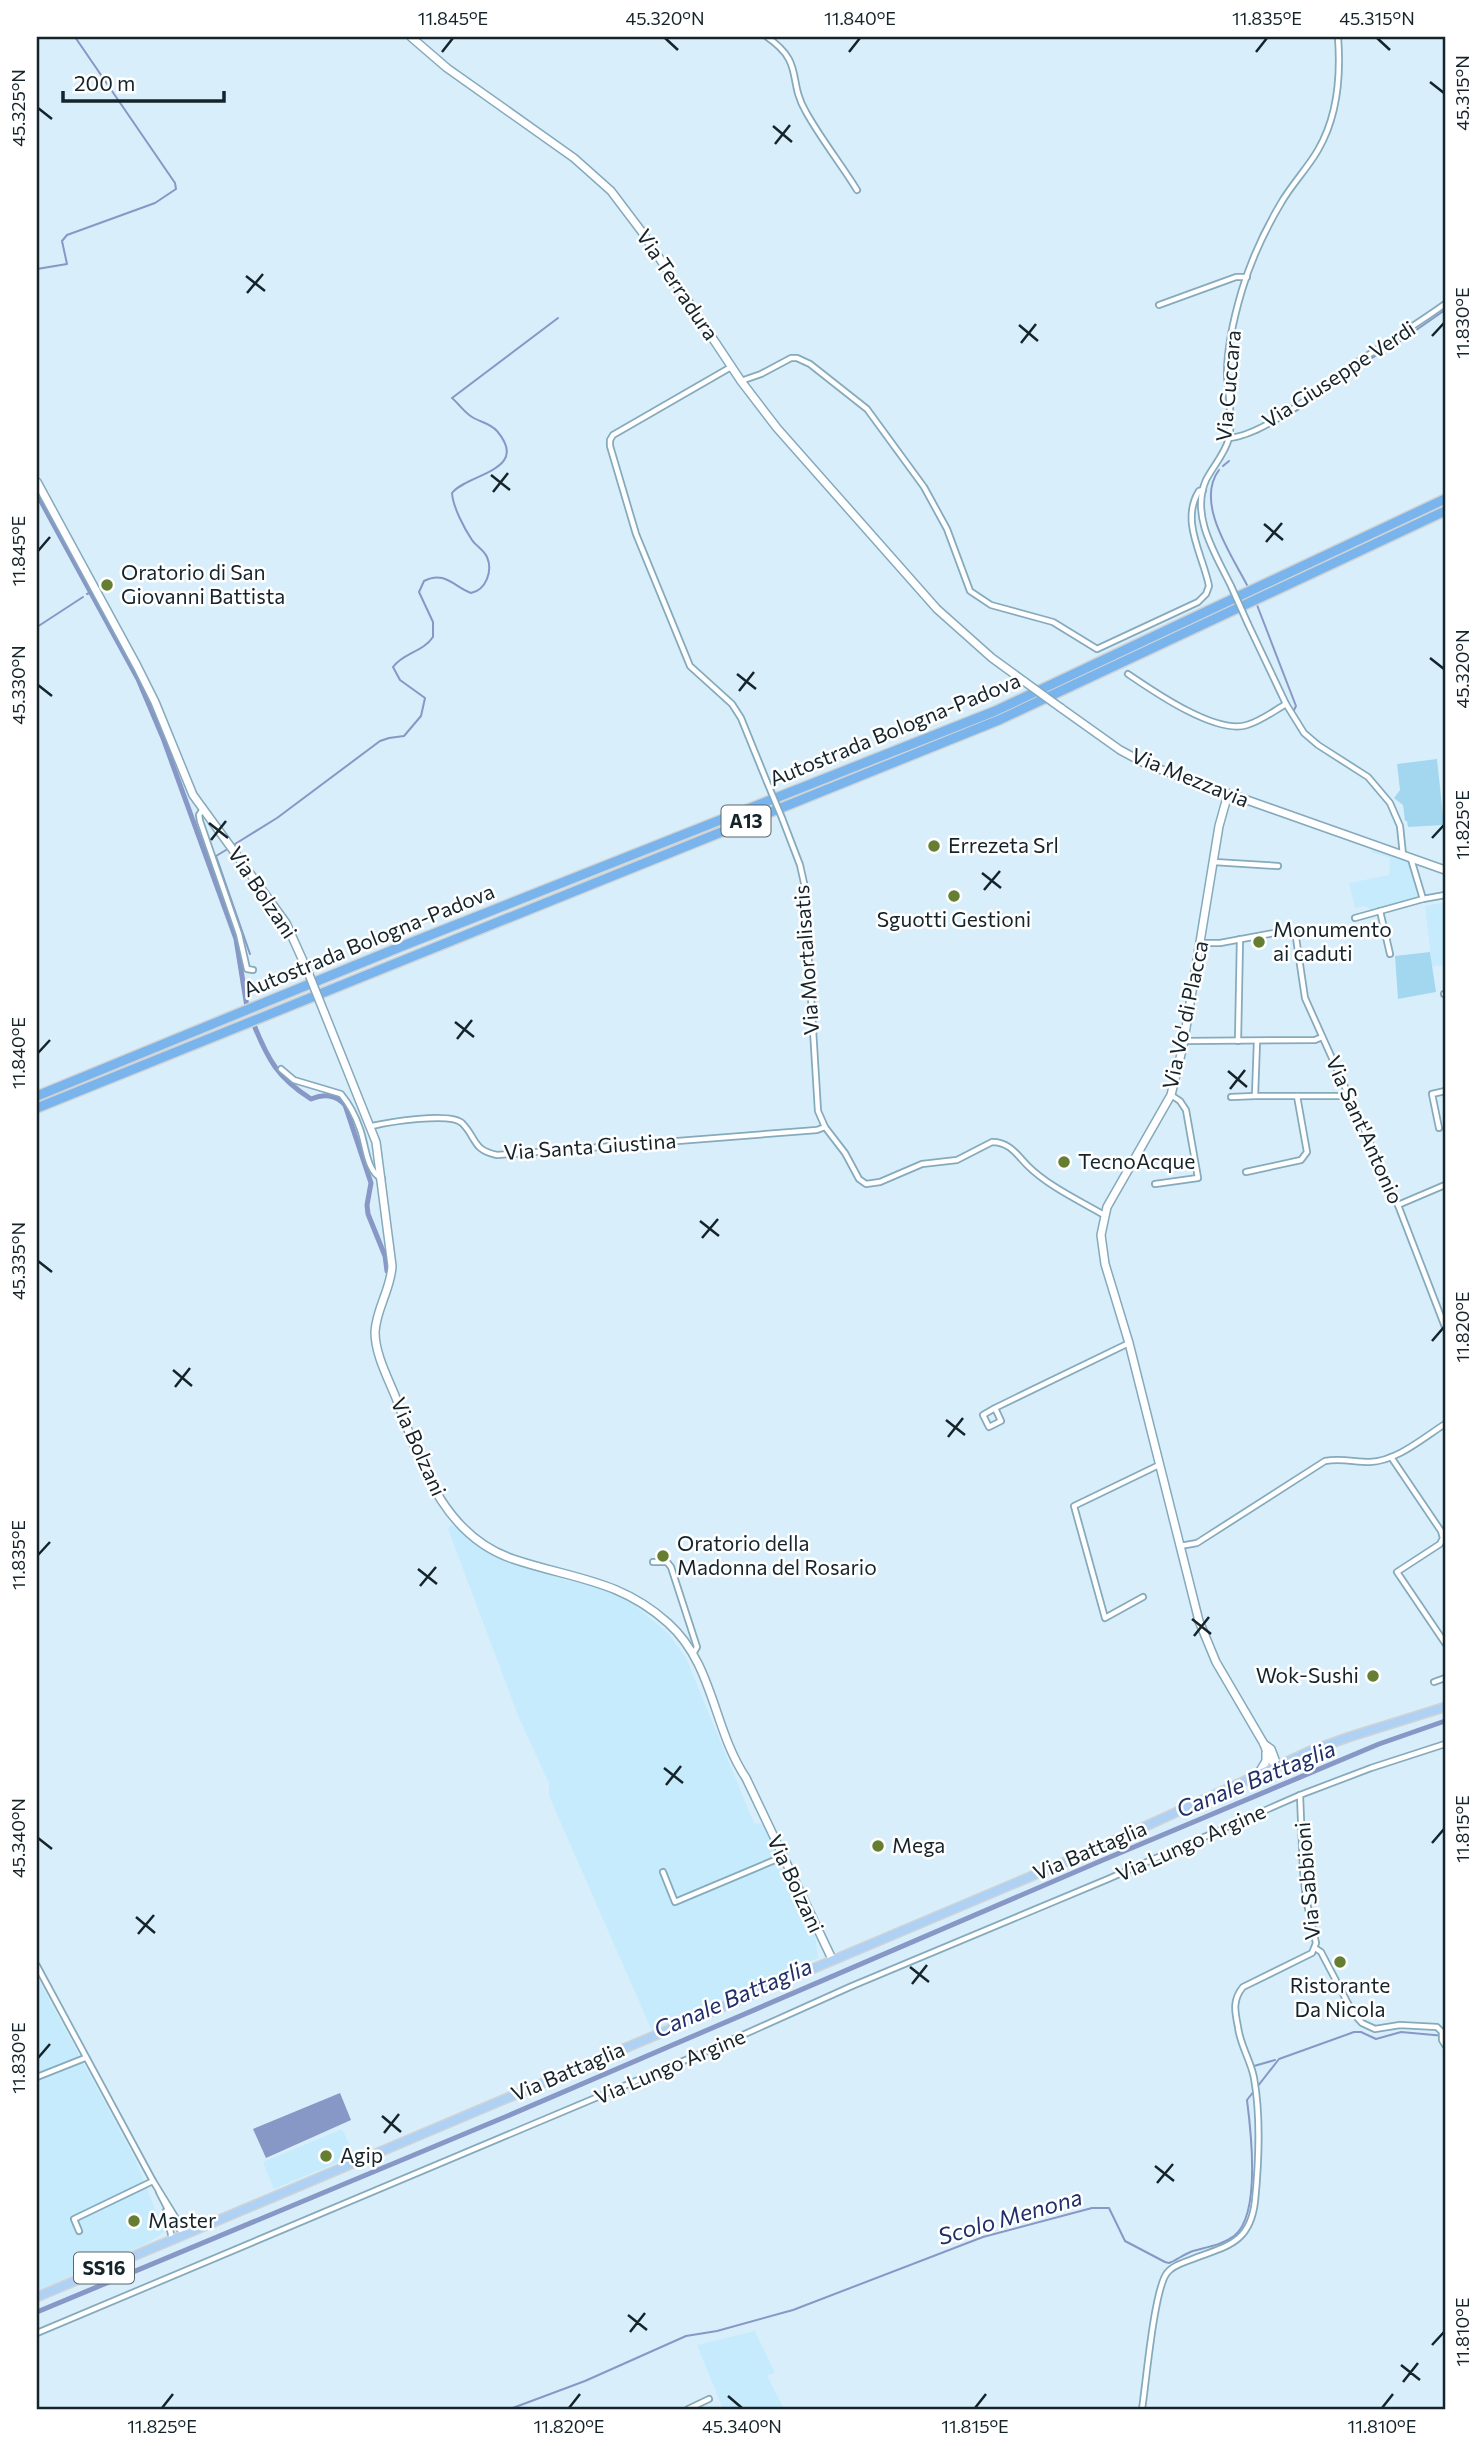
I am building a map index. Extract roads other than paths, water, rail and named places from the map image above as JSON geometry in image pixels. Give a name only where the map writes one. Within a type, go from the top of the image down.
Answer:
[{"type":"highway","name":"Autostrada Bologna-Padova","points":[[37,1096],[400,947],[995,710],[1445,499]]},
{"type":"highway","name":"Autostrada Bologna-Padova","points":[[37,1108],[999,720],[1445,511]]},
{"type":"main road","name":"SS16","points":[[1256,1776],[1349,1737],[1445,1707]]},
{"type":"main road","name":"Via Battaglia","points":[[184,2234],[1098,1848],[1256,1776]]},
{"type":"main road","name":"SS16","points":[[37,2297],[184,2234]]},
{"type":"street","name":"Via Terradura","points":[[411,37],[447,68],[574,159],[611,191],[642,232],[740,381],[777,428],[905,573]]},
{"type":"street","points":[[767,37],[781,47],[791,60],[803,106],[857,190]]},
{"type":"street","name":"Via Cuccara","points":[[1338,37],[1339,77],[1335,107],[1327,133],[1282,201],[1262,238],[1247,277],[1231,335],[1227,370],[1229,438],[1203,491],[1202,508],[1205,530],[1286,704],[1304,733],[1325,750],[1361,772],[1378,787],[1390,803],[1423,899]]},
{"type":"street","points":[[1158,305],[1236,277],[1247,277]]},
{"type":"street","name":"Via Giuseppe Verdi","points":[[1229,438],[1243,435],[1307,400],[1356,363],[1410,330],[1445,304]]},
{"type":"street","points":[[740,381],[761,374],[790,358],[803,360],[817,369],[867,409],[925,487],[947,529],[966,584],[975,596],[991,605],[1053,622],[1097,649],[1198,602],[1206,593],[1209,586],[1193,532],[1191,514],[1193,502],[1199,491],[1203,491]]},
{"type":"street","name":"Via Mortalisatis","points":[[731,367],[613,435],[610,446],[636,534],[690,666],[732,704],[741,718],[800,865],[804,883],[816,1098],[825,1127],[845,1153],[862,1183],[880,1182],[922,1164],[957,1160],[992,1142],[999,1142],[1010,1147],[1042,1178],[1105,1211]]},
{"type":"street","name":"Via Bolzani","points":[[37,482],[155,702],[188,785],[286,923],[372,1126],[380,1158],[392,1266],[392,1275],[377,1321],[377,1345],[422,1466],[439,1499],[466,1531],[482,1544],[509,1558],[604,1584],[642,1603],[671,1625],[693,1654],[707,1680],[734,1761],[746,1778],[832,1959]]},
{"type":"street","name":"Via Mezzavia","points":[[905,573],[961,631],[992,658],[1134,758],[1445,870]]},
{"type":"street","points":[[1128,674],[1183,710],[1231,728],[1248,725],[1286,704]]},
{"type":"street","name":"Via Vo' di Placca","points":[[1228,794],[1219,826],[1184,1041],[1171,1095],[1105,1211],[1101,1227],[1101,1248],[1129,1343],[1199,1621],[1207,1642],[1267,1748],[1276,1757],[1277,1766]]},
{"type":"street","name":"Via Bolzani","points":[[203,809],[199,815],[239,934],[247,969],[253,971]]},
{"type":"street","points":[[1214,862],[1278,866]]},
{"type":"street","points":[[1355,918],[1445,895]]},
{"type":"street","points":[[1380,911],[1390,954]]},
{"type":"street","name":"Via Sant'Antonio","points":[[1240,939],[1295,931],[1305,998],[1398,1205],[1445,1327]]},
{"type":"street","points":[[1201,943],[1240,939],[1238,1041]]},
{"type":"street","points":[[1184,1041],[1315,1040],[1322,1037]]},
{"type":"street","points":[[1255,1096],[1257,1041]]},
{"type":"street","name":"Via Bolzani","points":[[281,1069],[294,1080],[341,1094],[356,1119],[374,1175],[382,1179]]},
{"type":"street","points":[[1439,1128],[1432,1094],[1445,1091]]},
{"type":"street","points":[[1231,1097],[1348,1094]]},
{"type":"street","points":[[1155,1184],[1198,1178],[1186,1110],[1180,1101],[1171,1095]]},
{"type":"street","points":[[1246,1172],[1301,1160],[1307,1152],[1297,1096]]},
{"type":"street","name":"Via Santa Giustina","points":[[372,1126],[455,1118],[462,1122],[478,1148],[497,1154],[805,1131],[825,1127]]},
{"type":"street","points":[[1398,1205],[1445,1185]]},
{"type":"street","points":[[995,1408],[1129,1343]]},
{"type":"street","points":[[1180,1546],[1197,1543],[1325,1461],[1336,1459],[1371,1462],[1391,1457],[1445,1424]]},
{"type":"street","points":[[1391,1457],[1441,1531],[1443,1538],[1440,1544],[1397,1572],[1445,1643]]},
{"type":"street","points":[[1143,1597],[1105,1618],[1074,1506],[1160,1465]]},
{"type":"street","name":"Via Bolzani","points":[[653,1562],[667,1562],[671,1567],[697,1647],[693,1654]]},
{"type":"street","points":[[1434,1682],[1445,1678]]},
{"type":"street","name":"Via Lungo Argine","points":[[37,2333],[753,2032],[885,1972],[1300,1795],[1445,1744]]},
{"type":"street","points":[[1256,1776],[1266,1761],[1267,1748],[1293,1759]]},
{"type":"street","name":"Via Sabbioni","points":[[1142,2409],[1158,2295],[1167,2273],[1180,2264],[1236,2242],[1249,2225],[1255,2205],[1258,2172],[1255,2092],[1252,2071],[1239,2035],[1235,2011],[1236,1995],[1243,1987],[1312,1953],[1315,1948],[1303,1870],[1300,1795]]},
{"type":"street","points":[[663,1872],[675,1902],[782,1857]]},
{"type":"street","points":[[1315,1948],[1321,1952],[1353,2013],[1362,2024],[1375,2029],[1400,2025],[1437,2027],[1442,2032],[1444,2042]]},
{"type":"street","points":[[37,1966],[159,2191],[172,2239]]},
{"type":"street","points":[[37,2077],[85,2057]]},
{"type":"street","points":[[79,2231],[74,2219],[153,2181]]},
{"type":"street","points":[[159,2191],[166,2198],[184,2234]]},
{"type":"street","points":[[165,2207],[184,2234]]},
{"type":"street","points":[[688,2409],[709,2399]]},
{"type":"waterway","points":[[37,269],[67,264],[62,241],[67,235],[155,203],[176,189],[175,183],[75,37]]},
{"type":"waterway","points":[[1324,393],[1445,310]]},
{"type":"waterway","points":[[235,844],[277,818],[380,741],[404,736],[421,716],[425,698],[400,680],[393,667],[433,637],[433,622],[419,592],[424,581],[444,578],[471,593],[481,588],[487,579],[487,557],[466,530],[452,493],[460,486],[493,470],[507,455],[505,444],[497,431],[469,415],[452,398],[558,318]]},
{"type":"waterway","points":[[1291,414],[1318,398]]},
{"type":"waterway","points":[[1272,424],[1286,417]]},
{"type":"waterway","points":[[1257,433],[1262,430]]},
{"type":"waterway","points":[[1223,466],[1229,461]]},
{"type":"waterway","points":[[1219,470],[1212,483],[1213,514],[1218,530],[1248,587]]},
{"type":"waterway","points":[[37,494],[138,679],[163,738],[236,939],[247,1007]]},
{"type":"waterway","points":[[87,594],[91,592]]},
{"type":"waterway","points":[[37,627],[83,597]]},
{"type":"waterway","points":[[1257,605],[1296,706],[1294,710]]},
{"type":"waterway","points":[[226,850],[216,856],[250,954]]},
{"type":"waterway","points":[[254,1025],[269,1058],[290,1084],[311,1099],[329,1096],[345,1105],[371,1183],[368,1214],[385,1256],[387,1271]]},
{"type":"waterway","name":"Canale Battaglia","points":[[37,2312],[505,2117],[1379,1744],[1445,1721]]},
{"type":"waterway","name":"Scolo Menona","points":[[510,2409],[585,2381],[686,2336],[717,2331],[793,2310],[983,2237],[1092,2208],[1109,2208],[1125,2241],[1165,2262],[1169,2263],[1190,2252],[1219,2244],[1234,2236],[1248,2210],[1252,2172],[1247,2100],[1279,2059],[1354,2032],[1361,2032],[1376,2039],[1401,2032],[1445,2036]]},
{"type":"waterway","points":[[1254,2066],[1275,2060]]},
{"type":"place","name":"Oratorio di San Giovanni Battista","points":[[107,585]]},
{"type":"place","name":"Errezeta Srl","points":[[934,846]]},
{"type":"place","name":"Sguotti Gestioni","points":[[954,896]]},
{"type":"place","name":"Monumento ai caduti","points":[[1259,942]]},
{"type":"place","name":"TecnoAcque","points":[[1064,1162]]},
{"type":"place","name":"Oratorio della Madonna del Rosario","points":[[663,1556]]},
{"type":"place","name":"Wok-Sushi","points":[[1373,1676]]},
{"type":"place","name":"Mega","points":[[878,1846]]},
{"type":"place","name":"Ristorante Da Nicola","points":[[1340,1962]]},
{"type":"place","name":"Agip","points":[[326,2156]]},
{"type":"place","name":"Master","points":[[134,2221]]}]
